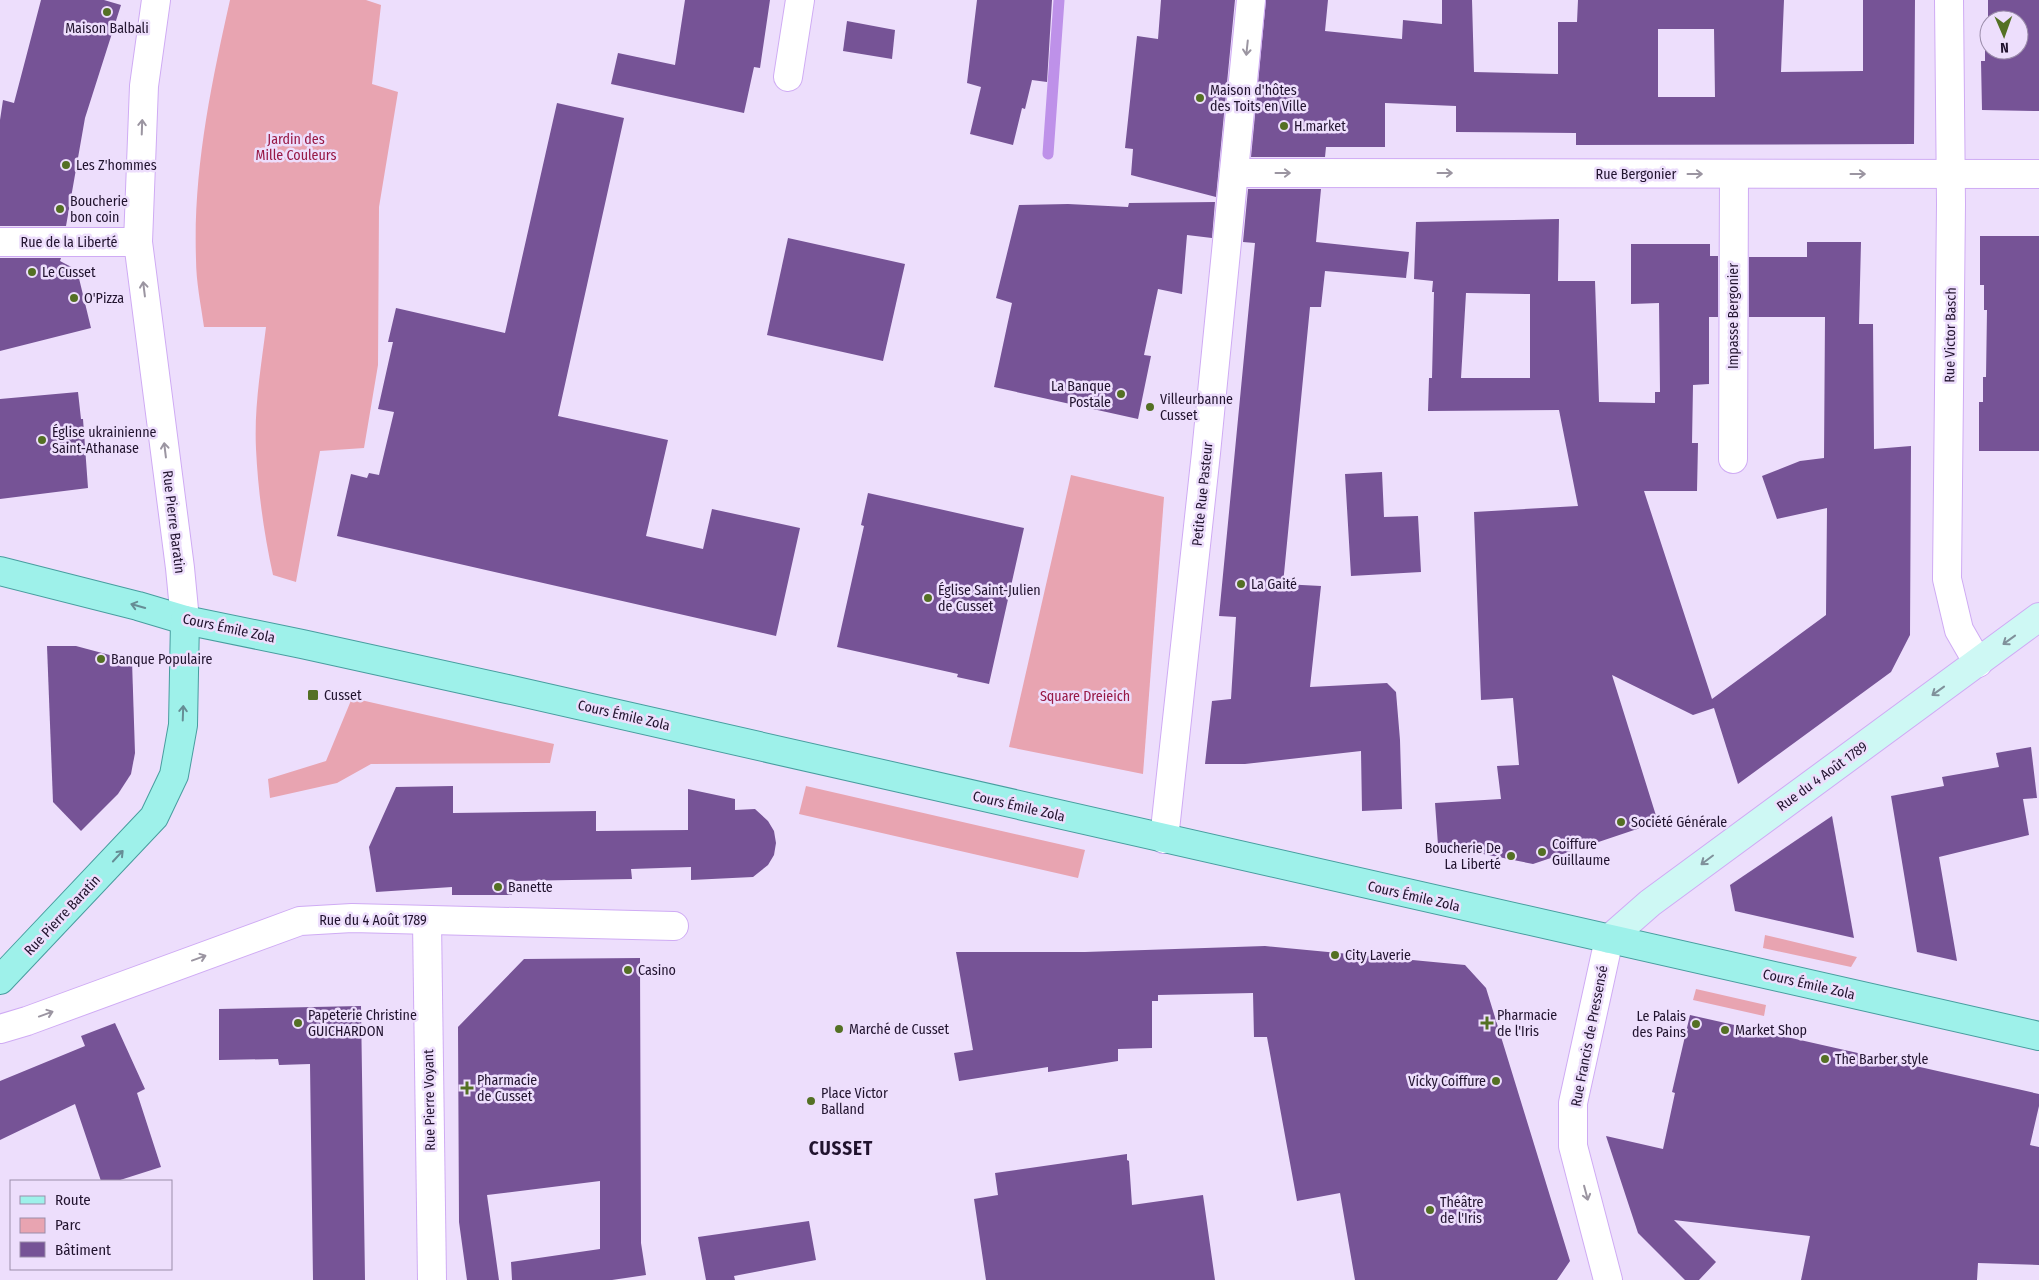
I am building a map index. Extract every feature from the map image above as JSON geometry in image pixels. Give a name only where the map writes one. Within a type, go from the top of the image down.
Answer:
[{"type":"main road","name":"Cours Émile Zola","points":[[0,571],[185,620],[488,685],[2039,1036]]},
{"type":"main road","name":"Rue du 4 Août 1789","points":[[1609,939],[1666,891],[2039,617]]},
{"type":"main road","name":"Rue Pierre Baratin","points":[[0,980],[154,817],[174,775],[182,725],[185,620]]},
{"type":"street","name":"Rue Pierre Baratin","points":[[156,0],[144,86],[138,242],[185,620]]},
{"type":"street","points":[[788,77],[800,0]]},
{"type":"street","name":"Petite Rue Pasteur","points":[[1164,839],[1206,453],[1252,0]]},
{"type":"street","name":"Rue Victor Basch","points":[[1950,0],[1951,175],[1947,579],[1959,630],[1978,663]]},
{"type":"street","name":"Rue Bergonier","points":[[1234,173],[2039,174]]},
{"type":"street","name":"Impasse Bergonier","points":[[1732,459],[1734,174]]},
{"type":"street","name":"Rue de la Liberté","points":[[0,242],[138,242]]},
{"type":"street","name":"Rue du 4 Août 1789","points":[[0,1029],[28,1021],[300,921],[352,918],[674,926]]},
{"type":"street","name":"Rue Pierre Voyant","points":[[427,921],[432,1280]]},
{"type":"street","name":"Rue Francis de Pressensé","points":[[1608,1280],[1573,1146],[1573,1103],[1609,939]]},
{"type":"green space","name":"Jardin des Mille Couleurs","points":[[230,0],[366,0],[381,5],[372,84],[398,92],[379,207],[378,365],[364,448],[320,451],[296,582],[273,575],[260,497],[256,449],[256,418],[266,327],[204,327],[196,268],[197,193],[200,161],[210,96]]},
{"type":"green space","name":"Square Dreieich","points":[[1071,475],[1164,497],[1143,774],[1009,747]]},
{"type":"green space","points":[[352,698],[554,744],[550,763],[371,764],[337,783],[270,798],[268,779],[326,761]]},
{"type":"green space","points":[[806,786],[1085,850],[1078,878],[799,814]]},
{"type":"green space","points":[[1765,935],[1857,957],[1851,967],[1763,948]]},
{"type":"green space","points":[[1696,989],[1766,1005],[1764,1016],[1693,1000]]},
{"type":"building","points":[[41,0],[104,0],[121,5],[85,118],[66,226],[0,226],[0,120],[3,100],[14,103]]},
{"type":"building","points":[[685,0],[770,0],[760,68],[754,67],[744,113],[611,84],[618,53],[675,65]]},
{"type":"building","points":[[977,0],[1052,0],[1047,82],[1032,80],[1025,109],[1022,108],[1013,145],[970,134],[981,87],[967,83]]},
{"type":"building","points":[[1161,0],[1235,0],[1216,197],[1131,175],[1133,149],[1125,148],[1137,36],[1158,39]]},
{"type":"building","points":[[1266,0],[1328,0],[1325,31],[1402,39],[1403,20],[1442,24],[1442,0],[1472,0],[1474,72],[1558,74],[1558,22],[1577,22],[1578,0],[1784,0],[1781,72],[1863,71],[1863,0],[1915,0],[1914,144],[1576,145],[1576,133],[1456,132],[1456,106],[1385,103],[1385,147],[1326,147],[1325,157],[1251,157]],"holes":[[[1658,29],[1714,29],[1715,97],[1658,97]]]},
{"type":"building","points":[[1988,0],[2039,0],[2039,111],[1982,110],[1981,61],[2029,60],[2029,10],[1988,10]]},
{"type":"building","points":[[847,21],[895,30],[892,59],[843,51]]},
{"type":"building","points":[[557,103],[624,118],[558,416],[668,440],[646,536],[703,549],[712,509],[800,528],[776,636],[337,536],[351,474],[367,478],[369,473],[379,475],[394,412],[378,409],[393,342],[388,342],[396,308],[505,333]]},
{"type":"building","points":[[1248,189],[1321,189],[1316,242],[1409,252],[1406,278],[1325,271],[1321,307],[1310,307],[1283,584],[1321,586],[1310,687],[1387,683],[1396,692],[1400,740],[1402,809],[1362,811],[1361,751],[1245,764],[1205,764],[1212,701],[1231,699],[1236,617],[1219,616],[1255,243],[1243,242]]},
{"type":"building","points":[[1215,202],[1212,238],[1187,235],[1182,294],[1158,289],[1144,355],[1151,356],[1138,419],[994,387],[1012,303],[996,298],[1019,205],[1068,204],[1128,207],[1129,203]]},
{"type":"building","points":[[1559,219],[1558,281],[1595,281],[1599,402],[1655,403],[1655,392],[1660,392],[1659,303],[1631,304],[1631,244],[1710,244],[1710,256],[1718,256],[1718,317],[1709,317],[1709,384],[1693,385],[1692,443],[1698,443],[1697,491],[1644,491],[1712,699],[1826,615],[1827,508],[1777,519],[1762,476],[1800,461],[1824,458],[1825,317],[1749,317],[1749,257],[1807,257],[1807,242],[1861,242],[1859,324],[1873,324],[1874,449],[1911,446],[1910,635],[1891,672],[1738,784],[1714,708],[1693,715],[1612,675],[1658,822],[1533,864],[1438,845],[1435,803],[1501,799],[1497,766],[1519,765],[1513,698],[1481,700],[1474,512],[1578,506],[1559,410],[1428,411],[1429,378],[1432,378],[1434,292],[1432,292],[1433,281],[1414,279],[1416,222]],"holes":[[[1466,293],[1530,294],[1530,378],[1461,378]]]},
{"type":"building","points":[[1980,236],[2039,236],[2039,451],[1979,451],[1979,402],[1983,402],[1983,377],[1986,377],[1987,310],[1984,310],[1984,285],[1980,285]]},
{"type":"building","points":[[788,238],[905,264],[883,361],[767,335]]},
{"type":"building","points":[[0,258],[61,258],[60,261],[77,270],[91,328],[0,351]]},
{"type":"building","name":"Église ukrainienne Saint-Athanase","points":[[78,392],[81,419],[83,419],[88,488],[0,499],[0,399]]},
{"type":"building","points":[[1382,472],[1384,517],[1418,516],[1421,572],[1351,576],[1345,474]]},
{"type":"building","name":"Église Saint-Julien de Cusset","points":[[868,493],[1024,528],[989,684],[957,677],[958,674],[837,647],[864,526],[861,525]]},
{"type":"building","points":[[47,646],[76,646],[132,661],[135,753],[131,774],[118,794],[81,831],[53,802]]},
{"type":"building","points":[[2031,747],[2037,798],[2023,799],[2029,835],[1939,857],[1957,961],[1917,952],[1891,796],[1944,786],[1942,777],[1999,767],[1996,753]]},
{"type":"building","points":[[453,786],[453,813],[596,811],[596,831],[688,830],[688,789],[735,799],[735,810],[755,809],[768,821],[774,831],[776,843],[774,855],[768,865],[753,877],[691,880],[691,867],[631,869],[632,879],[512,881],[512,895],[452,895],[452,887],[376,892],[369,847],[396,787]]},
{"type":"building","points":[[1832,816],[1854,938],[1735,911],[1730,885]]},
{"type":"building","points":[[1265,946],[1465,965],[1486,988],[1570,1261],[1557,1280],[1355,1280],[1340,1193],[1297,1201],[1267,1037],[1254,1037],[1253,993],[1158,995],[1158,1001],[1152,1001],[1152,1048],[1118,1049],[1118,1061],[1048,1072],[1048,1067],[959,1081],[954,1053],[973,1050],[956,952],[1085,952]]},
{"type":"building","points":[[640,958],[641,1243],[646,1275],[612,1280],[512,1280],[511,1262],[600,1249],[600,1181],[487,1195],[499,1280],[467,1280],[459,1222],[458,1027],[524,959]]},
{"type":"building","points":[[361,1006],[365,1280],[313,1280],[310,1064],[279,1065],[278,1059],[219,1060],[219,1009]]},
{"type":"building","points":[[1690,1015],[2039,1094],[2039,1106],[2030,1145],[2039,1147],[2039,1265],[1978,1263],[1977,1280],[1801,1280],[1810,1236],[1674,1220],[1716,1262],[1699,1280],[1685,1280],[1638,1233],[1606,1136],[1663,1149],[1675,1093],[1672,1092]]},
{"type":"building","points":[[115,1023],[145,1089],[137,1093],[161,1167],[120,1180],[101,1180],[75,1104],[0,1140],[0,1081],[85,1046],[81,1036]]},
{"type":"building","points":[[1127,1154],[1132,1205],[1203,1195],[1215,1280],[986,1280],[974,1199],[998,1195],[995,1173]]},
{"type":"building","points":[[809,1221],[816,1260],[734,1276],[735,1280],[706,1280],[698,1237]]},
{"type":"waterway","points":[[1048,154],[1059,0]]},
{"type":"place","name":"Maison Balbali","points":[[107,12]]},
{"type":"place","name":"Maison d'hôtes des Toits en Ville","points":[[1200,98]]},
{"type":"place","name":"H.market","points":[[1284,126]]},
{"type":"place","name":"Les Z'hommes","points":[[66,165]]},
{"type":"place","name":"Boucherie bon coin","points":[[60,209]]},
{"type":"place","name":"Le Cusset","points":[[32,272]]},
{"type":"place","name":"O'Pizza","points":[[74,298]]},
{"type":"place","name":"La Banque Postale","points":[[1121,394]]},
{"type":"place","name":"Villeurbanne Cusset","points":[[1150,407]]},
{"type":"place","name":"Église ukrainienne Saint-Athanase","points":[[42,440]]},
{"type":"place","name":"La Gaité","points":[[1241,584]]},
{"type":"place","name":"Église Saint-Julien de Cusset","points":[[928,598]]},
{"type":"place","name":"Banque Populaire","points":[[101,659]]},
{"type":"place","name":"Cusset","points":[[313,695]]},
{"type":"place","name":"Société Générale","points":[[1621,822]]},
{"type":"place","name":"Coiffure Guillaume","points":[[1542,852]]},
{"type":"place","name":"Boucherie De La Liberté","points":[[1511,856]]},
{"type":"place","name":"Banette","points":[[498,887]]},
{"type":"place","name":"City Laverie","points":[[1335,955]]},
{"type":"place","name":"Casino","points":[[628,970]]},
{"type":"place","name":"Papeterie Christine GUICHARDON","points":[[298,1023]]},
{"type":"place","name":"Pharmacie de l'Iris","points":[[1487,1023]]},
{"type":"place","name":"Le Palais des Pains","points":[[1696,1024]]},
{"type":"place","name":"Marché de Cusset","points":[[839,1029]]},
{"type":"place","name":"Market Shop","points":[[1725,1030]]},
{"type":"place","name":"The Barber style","points":[[1825,1059]]},
{"type":"place","name":"Vicky Coiffure","points":[[1496,1081]]},
{"type":"place","name":"Pharmacie de Cusset","points":[[467,1088]]},
{"type":"place","name":"Place Victor Balland","points":[[811,1101]]},
{"type":"place","name":"Théâtre de l'Iris","points":[[1430,1210]]},
{"type":"district","name":"CUSSET","points":[[841,1148]]}]
